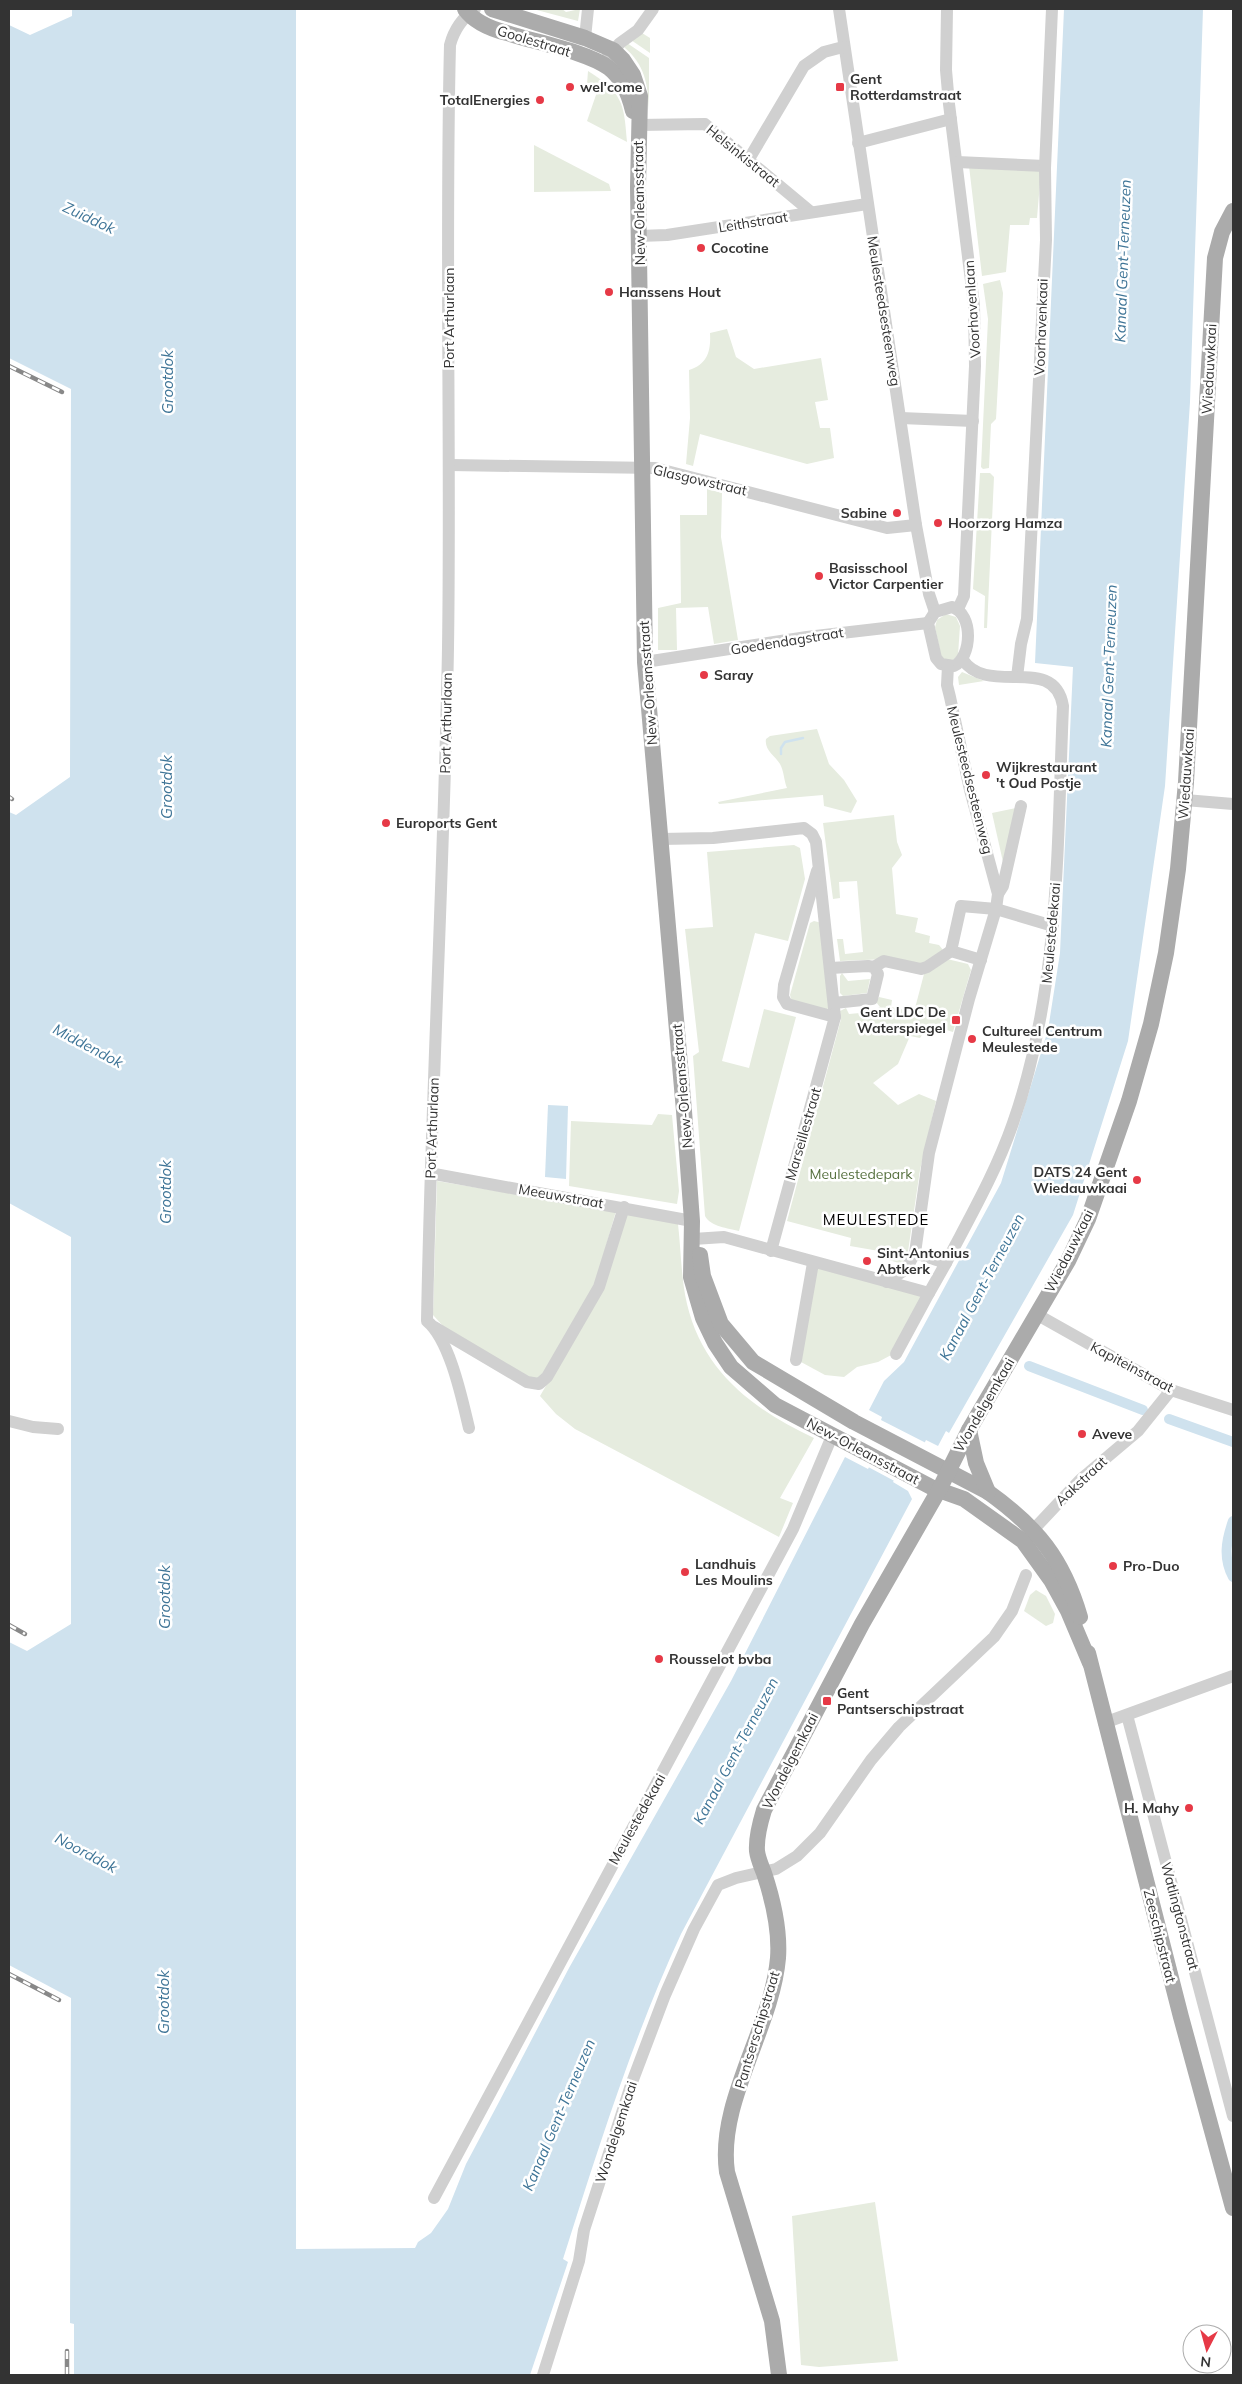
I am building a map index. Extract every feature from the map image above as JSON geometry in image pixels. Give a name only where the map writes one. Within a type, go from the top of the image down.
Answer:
[{"type":"main road","name":"Goolestraat","points":[[492,9],[585,38],[612,50]]},
{"type":"main road","name":"Goolestraat","points":[[469,10],[479,22],[493,29],[585,56],[608,67],[624,84],[629,94],[638,125]]},
{"type":"main road","points":[[612,50],[622,60],[637,84],[640,113],[638,125]]},
{"type":"main road","name":"New-Orleansstraat","points":[[638,125],[645,662],[692,1220],[691,1277],[698,1302],[715,1343],[731,1367],[775,1405],[939,1490]]},
{"type":"main road","name":"Wiedauwkaai","points":[[1036,1314],[1068,1261],[1088,1219],[1107,1167],[1138,1072],[1166,953],[1178,869],[1185,800],[1215,258],[1222,232],[1233,211]]},
{"type":"main road","name":"New-Orleansstraat","points":[[693,1239],[700,1252],[703,1276],[711,1301],[721,1324],[741,1350],[766,1371],[858,1424],[948,1470]]},
{"type":"main road","name":"Wondelgemkaai","points":[[764,1872],[758,1860],[757,1849],[759,1824],[764,1810],[862,1624],[939,1490],[970,1430],[1036,1314]]},
{"type":"main road","points":[[970,1430],[976,1463],[988,1492]]},
{"type":"main road","name":"Zeeschipstraat","points":[[948,1470],[988,1492],[1010,1508],[1033,1530],[1054,1555],[1066,1578],[1080,1620],[1104,1723],[1180,2017],[1229,2180],[1233,2208]]},
{"type":"main road","name":"Zeeschipstraat","points":[[939,1490],[964,1499],[1023,1541],[1051,1580],[1068,1611],[1090,1664]]},
{"type":"main road","name":"Pantserschipstraat","points":[[764,1872],[777,1925],[778,1960],[771,1992],[733,2110],[725,2158],[727,2172],[772,2321],[779,2375]]},
{"type":"street","name":"Goolestraat","points":[[585,38],[588,9]]},
{"type":"street","points":[[602,64],[612,50],[638,30],[653,9]]},
{"type":"street","name":"Meulesteedsesteenweg","points":[[839,9],[843,47],[916,525],[929,594],[935,612]]},
{"type":"street","name":"Voorhavenlaan","points":[[947,9],[946,70],[974,304],[975,366],[964,596],[958,609]]},
{"type":"street","name":"Voorhavenkaai","points":[[1017,674],[1027,619],[1028,600],[1046,240],[1045,166],[1052,9]]},
{"type":"street","name":"Port Arthurlaan","points":[[469,10],[453,33],[450,45],[450,465],[441,907],[429,1173],[427,1321],[434,1327],[457,1378],[469,1428]]},
{"type":"street","points":[[749,159],[804,66],[824,52],[843,47]]},
{"type":"street","points":[[858,144],[951,119]]},
{"type":"street","name":"Helsinkistraat","points":[[638,125],[705,124],[811,212]]},
{"type":"street","points":[[957,162],[1045,166]]},
{"type":"street","name":"Leithstraat","points":[[639,236],[667,235],[867,204]]},
{"type":"street","points":[[901,418],[972,421]]},
{"type":"street","name":"Glasgowstraat","points":[[450,465],[655,468],[887,528],[916,525]]},
{"type":"street","points":[[952,607],[958,609],[966,619],[965,653],[963,660],[954,666],[948,666],[941,664],[936,658],[928,623],[935,612],[952,607]]},
{"type":"street","name":"Goedendagstraat","points":[[645,662],[807,637],[928,623]]},
{"type":"street","name":"Meulestedekaai","points":[[929,1293],[992,1174],[1013,1123],[1038,1036],[1045,997],[1052,926],[1062,696],[1056,686],[1047,680],[1017,674],[989,676],[974,672],[963,660]]},
{"type":"street","name":"Meulesteedsesteenweg","points":[[915,1253],[929,1153],[969,1000],[996,909],[998,894],[947,685],[948,666]]},
{"type":"street","points":[[1185,800],[1233,804]]},
{"type":"street","name":"Meulesteedsesteenweg","points":[[998,894],[1003,886],[1021,806]]},
{"type":"street","name":"Marseillestraat","points":[[661,839],[713,838],[804,828],[812,834],[816,842],[835,1017],[771,1251]]},
{"type":"street","name":"Marseillestraat","points":[[819,867],[784,985],[783,997],[787,1004],[835,1017]]},
{"type":"street","points":[[830,968],[874,968],[884,961],[921,969],[951,951],[961,906],[996,909],[1052,926]]},
{"type":"street","points":[[804,914],[812,911],[824,914]]},
{"type":"street","points":[[951,951],[981,960]]},
{"type":"street","points":[[834,1003],[872,999],[878,974],[874,968]]},
{"type":"street","name":"Meeuwstraat","points":[[429,1173],[692,1220]]},
{"type":"street","points":[[434,1327],[527,1382],[539,1384],[547,1377],[599,1287],[624,1207]]},
{"type":"street","points":[[693,1239],[724,1237],[813,1263],[929,1293],[896,1354]]},
{"type":"street","points":[[889,1282],[906,1269],[915,1253],[946,1263]]},
{"type":"street","points":[[796,1360],[813,1263]]},
{"type":"street","name":"Kapiteinstraat","points":[[1036,1314],[1171,1390],[1233,1410]]},
{"type":"street","name":"Aakstraat","points":[[1033,1530],[1080,1480],[1144,1425],[1171,1390]]},
{"type":"street","points":[[9,1420],[33,1427],[58,1429]]},
{"type":"street","name":"Meulestedekaai","points":[[434,2198],[793,1529],[832,1436]]},
{"type":"street","points":[[764,1872],[776,1870],[797,1856],[820,1833],[871,1760],[899,1727],[994,1637],[1012,1612],[1026,1575]]},
{"type":"street","points":[[1104,1723],[1233,1676]]},
{"type":"street","name":"Watlingtonstraat","points":[[1127,1716],[1233,2116]]},
{"type":"street","name":"Wondelgemkaai","points":[[543,2375],[579,2261],[584,2230],[631,2084],[665,1995],[694,1929],[718,1885],[736,1878],[764,1872]]},
{"type":"green space","points":[[533,9],[562,9],[566,12],[580,9],[578,21]]},
{"type":"green space","points":[[642,33],[650,38],[650,53],[631,40]]},
{"type":"green space","points":[[627,43],[649,58],[649,110],[648,92],[644,76],[637,61],[624,47]]},
{"type":"green space","points":[[588,71],[608,86],[620,100],[625,118],[627,142],[587,121],[597,92],[587,84]]},
{"type":"green space","points":[[534,145],[609,184],[611,191],[534,192]]},
{"type":"green space","points":[[969,166],[1041,171],[1037,218],[1030,218],[1029,225],[1010,225],[1006,272],[982,276]]},
{"type":"green space","points":[[1000,280],[1003,293],[996,419],[991,424],[989,468],[983,469],[981,467],[988,319],[983,284]]},
{"type":"green space","points":[[727,329],[736,357],[754,369],[821,358],[828,400],[815,402],[820,428],[830,428],[834,458],[807,464],[700,434],[693,466],[686,464],[690,418],[689,370],[700,364],[707,356],[710,345],[710,333]]},
{"type":"green space","points":[[980,473],[990,473],[994,477],[987,628],[984,628],[985,596],[973,589]]},
{"type":"green space","points":[[707,489],[722,493],[721,537],[738,640],[714,644],[708,607],[676,608],[677,650],[658,650],[658,608],[681,603],[680,515],[707,515]]},
{"type":"green space","points":[[946,614],[956,617],[960,626],[958,655],[952,661],[941,656],[935,627],[937,620]]},
{"type":"green space","points":[[962,672],[984,681],[959,685],[958,677]]},
{"type":"green space","points":[[817,729],[829,764],[844,780],[857,801],[851,813],[824,806],[823,795],[719,804],[718,802],[787,788],[781,767],[768,750],[766,739],[770,736]]},
{"type":"green space","points":[[1016,808],[1003,862],[992,813]]},
{"type":"green space","points":[[894,815],[897,842],[902,855],[892,868],[896,914],[918,918],[915,932],[930,936],[929,943],[939,945],[943,950],[921,967],[888,959],[840,961],[837,939],[843,939],[845,954],[863,952],[857,881],[839,882],[840,898],[833,899],[823,823]]},
{"type":"green space","points":[[794,845],[800,848],[805,879],[788,941],[755,933],[722,1061],[749,1068],[764,1009],[796,1017],[739,1231],[715,1225],[705,1216],[693,1056],[699,1052],[685,929],[713,927],[707,852]]},
{"type":"green space","points":[[814,921],[822,923],[829,1008],[823,1011],[792,1002],[790,995],[810,923]]},
{"type":"green space","name":"Meulestedepark","points":[[947,959],[968,964],[971,970],[953,1032],[929,1025],[920,1038],[910,1036],[898,1064],[873,1083],[898,1105],[919,1094],[936,1101],[920,1170],[906,1265],[878,1257],[879,1251],[850,1246],[851,1238],[787,1221],[841,1019],[840,1011],[846,1008],[849,1014],[871,1012],[880,1007],[876,1002],[879,997],[892,1000],[891,1007],[914,1012],[924,974]]},
{"type":"green space","points":[[842,973],[848,981],[870,979],[867,993],[843,996],[840,993],[840,976]]},
{"type":"green space","points":[[658,1114],[672,1115],[679,1191],[677,1204],[569,1186],[571,1121],[652,1125]]},
{"type":"green space","points":[[437,1181],[616,1211],[594,1288],[540,1378],[531,1379],[443,1326],[433,1315]]},
{"type":"green space","points":[[627,1213],[678,1224],[682,1274],[687,1304],[705,1350],[718,1369],[752,1401],[771,1415],[814,1438],[780,1498],[793,1503],[779,1537],[575,1429],[556,1414],[540,1396],[603,1288]]},
{"type":"green space","points":[[817,1267],[922,1295],[895,1353],[878,1362],[857,1367],[844,1377],[825,1375],[801,1362]]},
{"type":"green space","points":[[1036,1590],[1046,1596],[1055,1614],[1053,1623],[1046,1626],[1024,1611],[1030,1595]]},
{"type":"green space","points":[[875,2202],[898,2361],[819,2367],[801,2365],[792,2216]]},
{"type":"water","points":[[72,9],[296,9],[296,2249],[415,2248],[418,2242],[431,2233],[448,2209],[466,2164],[569,1968],[731,1681],[845,1457],[868,1469],[890,1428],[880,1423],[882,1417],[869,1410],[884,1381],[904,1362],[1001,1183],[1048,1030],[1060,953],[1073,667],[1035,663],[1064,9],[1203,9],[1190,402],[1165,786],[1128,1041],[1073,1215],[949,1433],[946,1431],[938,1446],[926,1440],[923,1446],[915,1441],[893,1482],[908,1491],[912,1499],[681,1934],[663,1974],[631,2054],[589,2177],[563,2259],[568,2262],[530,2375],[74,2375],[74,2324],[70,2323],[71,1998],[9,1965],[9,1642],[27,1651],[71,1624],[71,1237],[9,1203],[9,812],[16,815],[70,777],[71,389],[9,358],[9,25],[30,35],[72,16]]},
{"type":"water","points":[[548,1105],[568,1106],[566,1179],[545,1177]]},
{"type":"pier","points":[[879,1419],[926,1443],[923,1448],[916,1445],[896,1481],[900,1484],[844,1454],[867,1466],[886,1429],[878,1424]]},
{"type":"waterway","points":[[781,754],[781,748],[785,742],[803,738]]},
{"type":"waterway","points":[[1029,1366],[1143,1410]]},
{"type":"waterway","points":[[1169,1419],[1233,1442]]},
{"type":"waterway","points":[[1233,1521],[1227,1549],[1228,1563],[1233,1577]]},
{"type":"railway","points":[[9,366],[62,392]]},
{"type":"railway","points":[[9,1625],[25,1634]]},
{"type":"railway","points":[[9,1974],[59,2000]]},
{"type":"railway","points":[[67,2351],[67,2375]]},
{"type":"place","name":"wel'come","points":[[570,87]]},
{"type":"place","name":"Gent Rotterdamstraat","points":[[840,87]]},
{"type":"place","name":"TotalEnergies","points":[[540,100]]},
{"type":"place","name":"Cocotine","points":[[701,248]]},
{"type":"place","name":"Hanssens Hout","points":[[609,292]]},
{"type":"place","name":"Sabine","points":[[897,513]]},
{"type":"place","name":"Hoorzorg Hamza","points":[[938,523]]},
{"type":"place","name":"Basisschool Victor Carpentier","points":[[819,576]]},
{"type":"place","name":"Saray","points":[[704,675]]},
{"type":"place","name":"Wijkrestaurant 't Oud Postje","points":[[986,775]]},
{"type":"place","name":"Euroports Gent","points":[[386,823]]},
{"type":"place","name":"Gent LDC De Waterspiegel","points":[[956,1020]]},
{"type":"place","name":"Cultureel Centrum Meulestede","points":[[972,1039]]},
{"type":"place","name":"DATS 24 Gent Wiedauwkaai","points":[[1137,1180]]},
{"type":"place","name":"Sint-Antonius Abtkerk","points":[[867,1261]]},
{"type":"place","name":"Aveve","points":[[1082,1434]]},
{"type":"place","name":"Pro-Duo","points":[[1113,1566]]},
{"type":"place","name":"Landhuis Les Moulins","points":[[685,1572]]},
{"type":"place","name":"Rousselot bvba","points":[[659,1659]]},
{"type":"place","name":"Gent Pantserschipstraat","points":[[827,1701]]},
{"type":"place","name":"H. Mahy","points":[[1189,1808]]},
{"type":"district","name":"MEULESTEDE","points":[[876,1220]]},
{"type":"water label","name":"Zuiddok","points":[[89,218]]},
{"type":"water label","name":"Kanaal Gent-Terneuzen","points":[[1123,261]]},
{"type":"water label","name":"Grootdok","points":[[168,382]]},
{"type":"water label","name":"Kanaal Gent-Terneuzen","points":[[1109,666]]},
{"type":"water label","name":"Grootdok","points":[[167,787]]},
{"type":"water label","name":"Middendok","points":[[88,1046]]},
{"type":"water label","name":"Grootdok","points":[[166,1192]]},
{"type":"water label","name":"Kanaal Gent-Terneuzen","points":[[982,1287]]},
{"type":"water label","name":"Grootdok","points":[[165,1597]]},
{"type":"water label","name":"Kanaal Gent-Terneuzen","points":[[736,1751]]},
{"type":"water label","name":"Noorddok","points":[[86,1853]]},
{"type":"water label","name":"Grootdok","points":[[164,2002]]},
{"type":"water label","name":"Kanaal Gent-Terneuzen","points":[[559,2115]]}]
